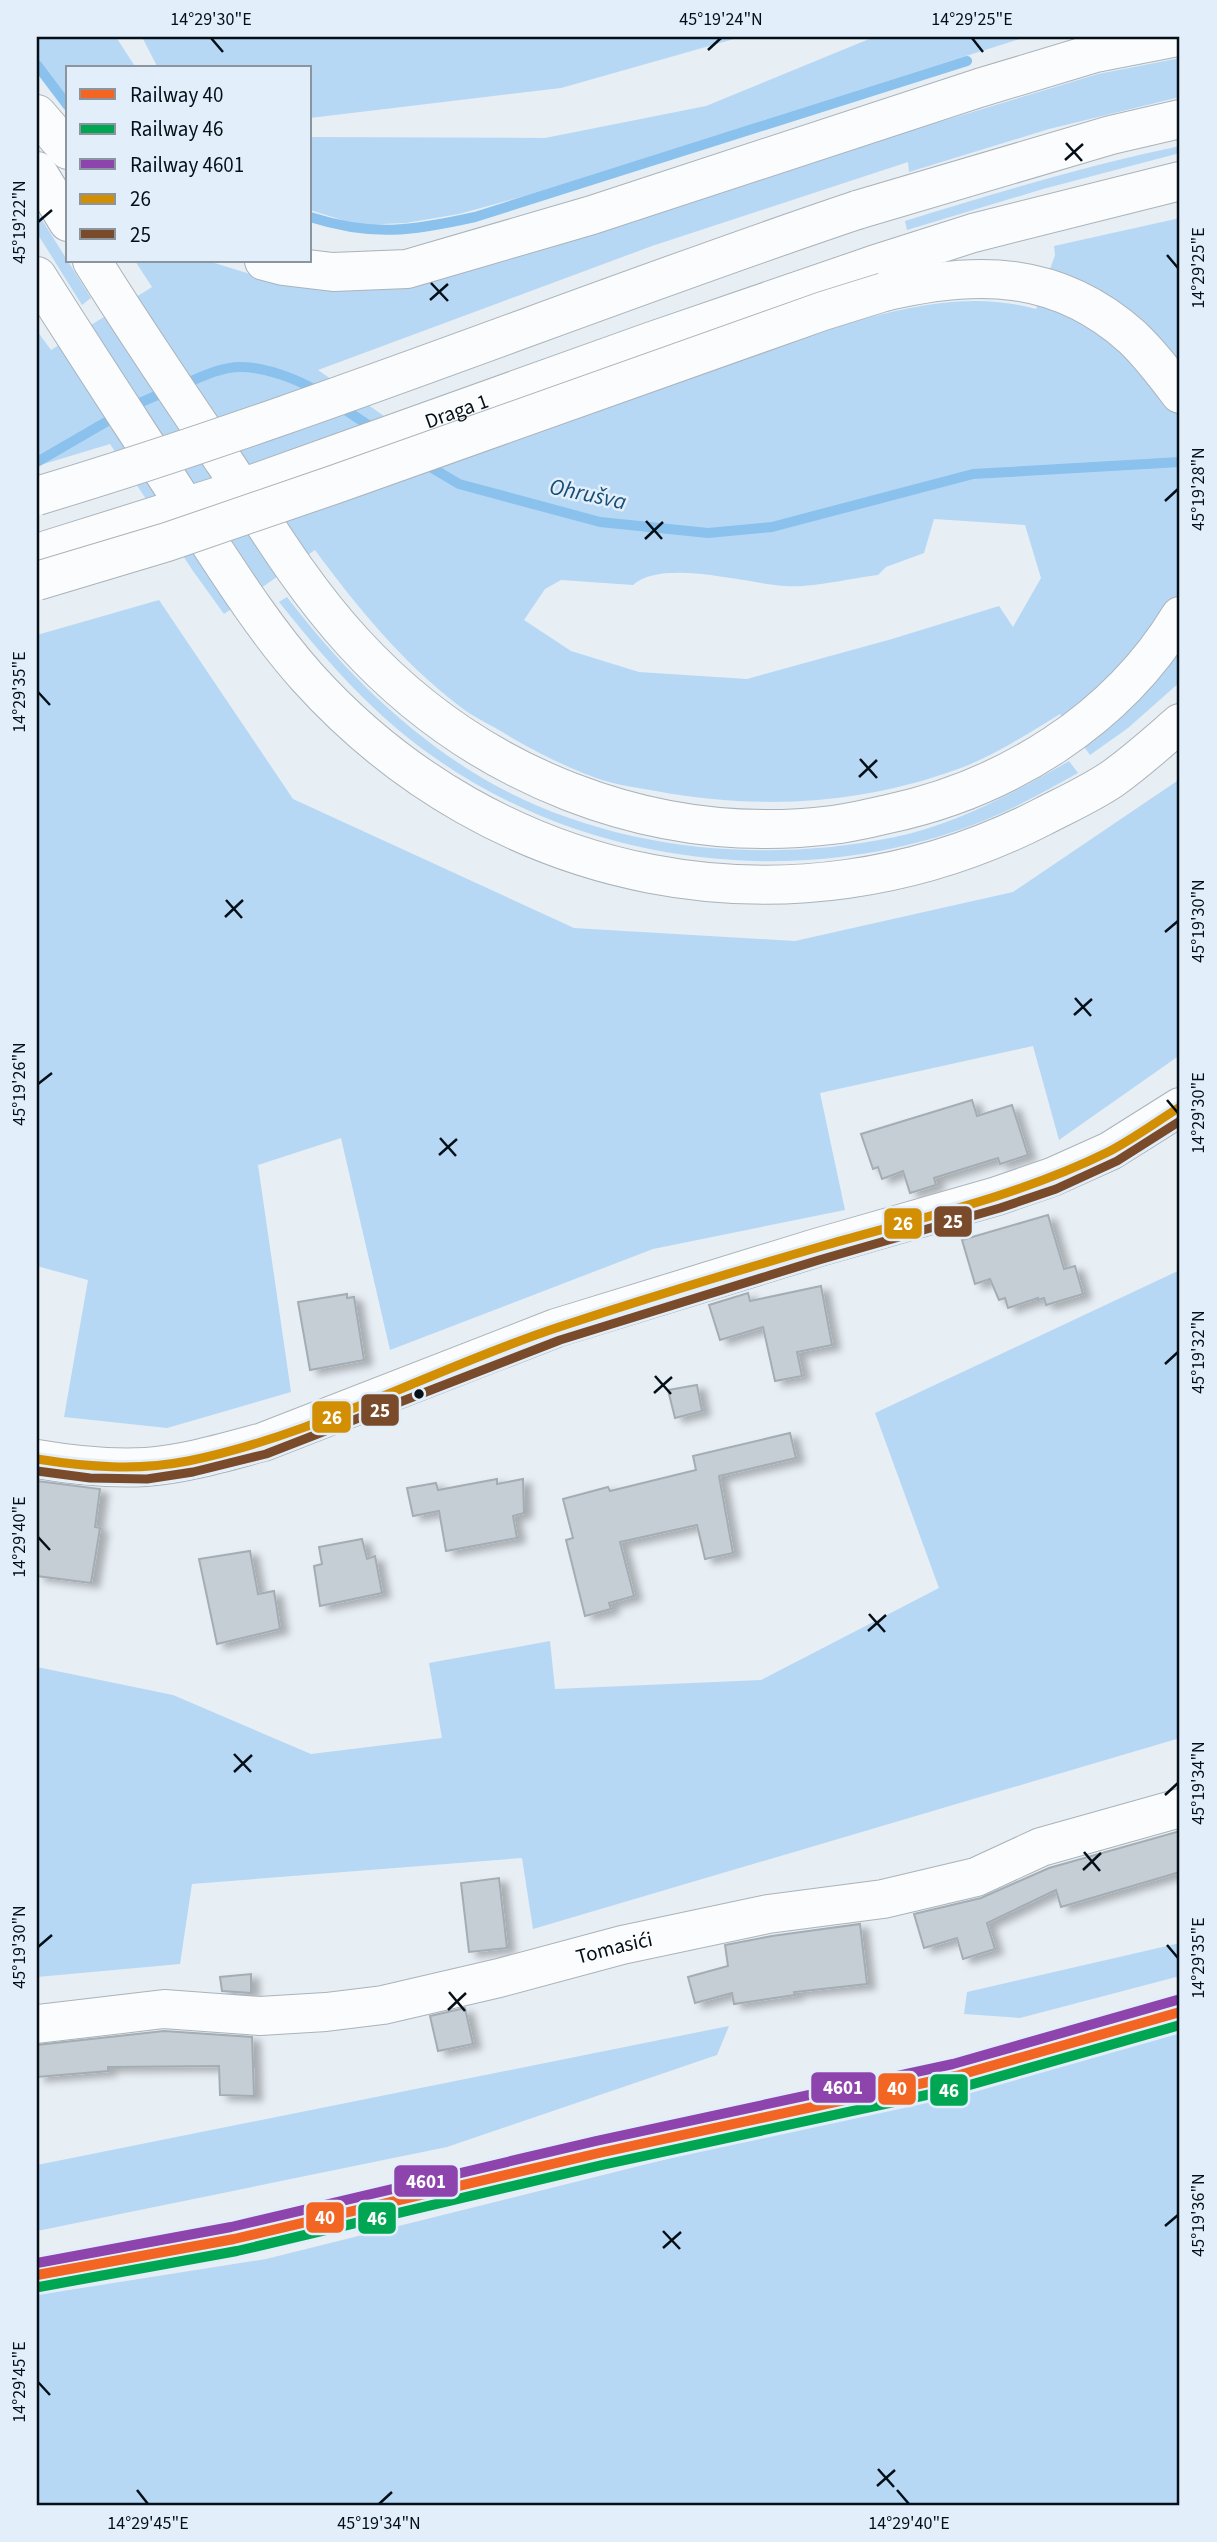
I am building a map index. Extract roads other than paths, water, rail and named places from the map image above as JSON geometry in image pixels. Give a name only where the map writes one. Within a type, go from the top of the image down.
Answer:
[{"type":"main road","points":[[268,262],[333,272],[407,269],[592,215],[992,84],[1095,53],[1177,37]]},
{"type":"main road","points":[[37,114],[66,148]]},
{"type":"main road","points":[[37,496],[142,464],[272,419],[707,261],[858,211],[1111,135],[1180,119]]},
{"type":"main road","points":[[37,171],[66,219]]},
{"type":"main road","points":[[37,581],[193,533],[823,311],[880,278],[973,233],[1180,181]]},
{"type":"main road","points":[[93,262],[292,563],[353,643],[408,696],[469,742],[537,780],[607,806],[682,823],[756,830],[833,825],[908,810],[953,796],[1004,774],[1077,731],[1122,692],[1145,667],[1180,616]]},
{"type":"main road","points":[[37,276],[243,595],[307,677],[364,733],[423,781],[491,820],[560,851],[639,872],[717,883],[794,885],[870,877],[944,859],[1015,831],[1111,780],[1180,723]]},
{"type":"main road","points":[[880,278],[1020,281],[1047,287],[1106,317],[1132,337],[1180,394]]},
{"type":"main road","name":"Draga 1","points":[[37,553],[219,496],[652,341],[880,278]]},
{"type":"main road","points":[[37,1459],[99,1466],[144,1467],[213,1455],[263,1442],[556,1328],[1041,1181],[1110,1151],[1180,1107]]},
{"type":"main road","name":"Tomasići","points":[[37,2024],[164,2009],[260,2016],[383,2005],[622,1945],[768,1914],[883,1899],[976,1877],[1041,1847],[1180,1808]]},
{"type":"waterway","points":[[312,218],[354,227],[392,230],[432,226],[475,217],[967,61]]},
{"type":"waterway","points":[[37,65],[66,103]]},
{"type":"waterway","name":"Ohrušva","points":[[182,385],[217,371],[240,367],[281,375],[319,392]]},
{"type":"waterway","name":"Ohrušva","points":[[37,462],[137,404],[167,391]]},
{"type":"waterway","name":"Ohrušva","points":[[338,405],[377,431]]},
{"type":"waterway","name":"Ohrušva","points":[[422,462],[459,484],[600,522],[708,533],[772,527],[973,474],[1180,462]]},
{"type":"rail line","name":"4601","points":[[37,2263],[231,2227],[596,2141],[953,2064],[1177,2000]]},
{"type":"rail line","name":"40","points":[[37,2275],[234,2239],[599,2153],[956,2076],[1180,2012]]},
{"type":"rail line","name":"46","points":[[39,2287],[237,2251],[602,2165],[959,2088],[1180,2025]]}]
